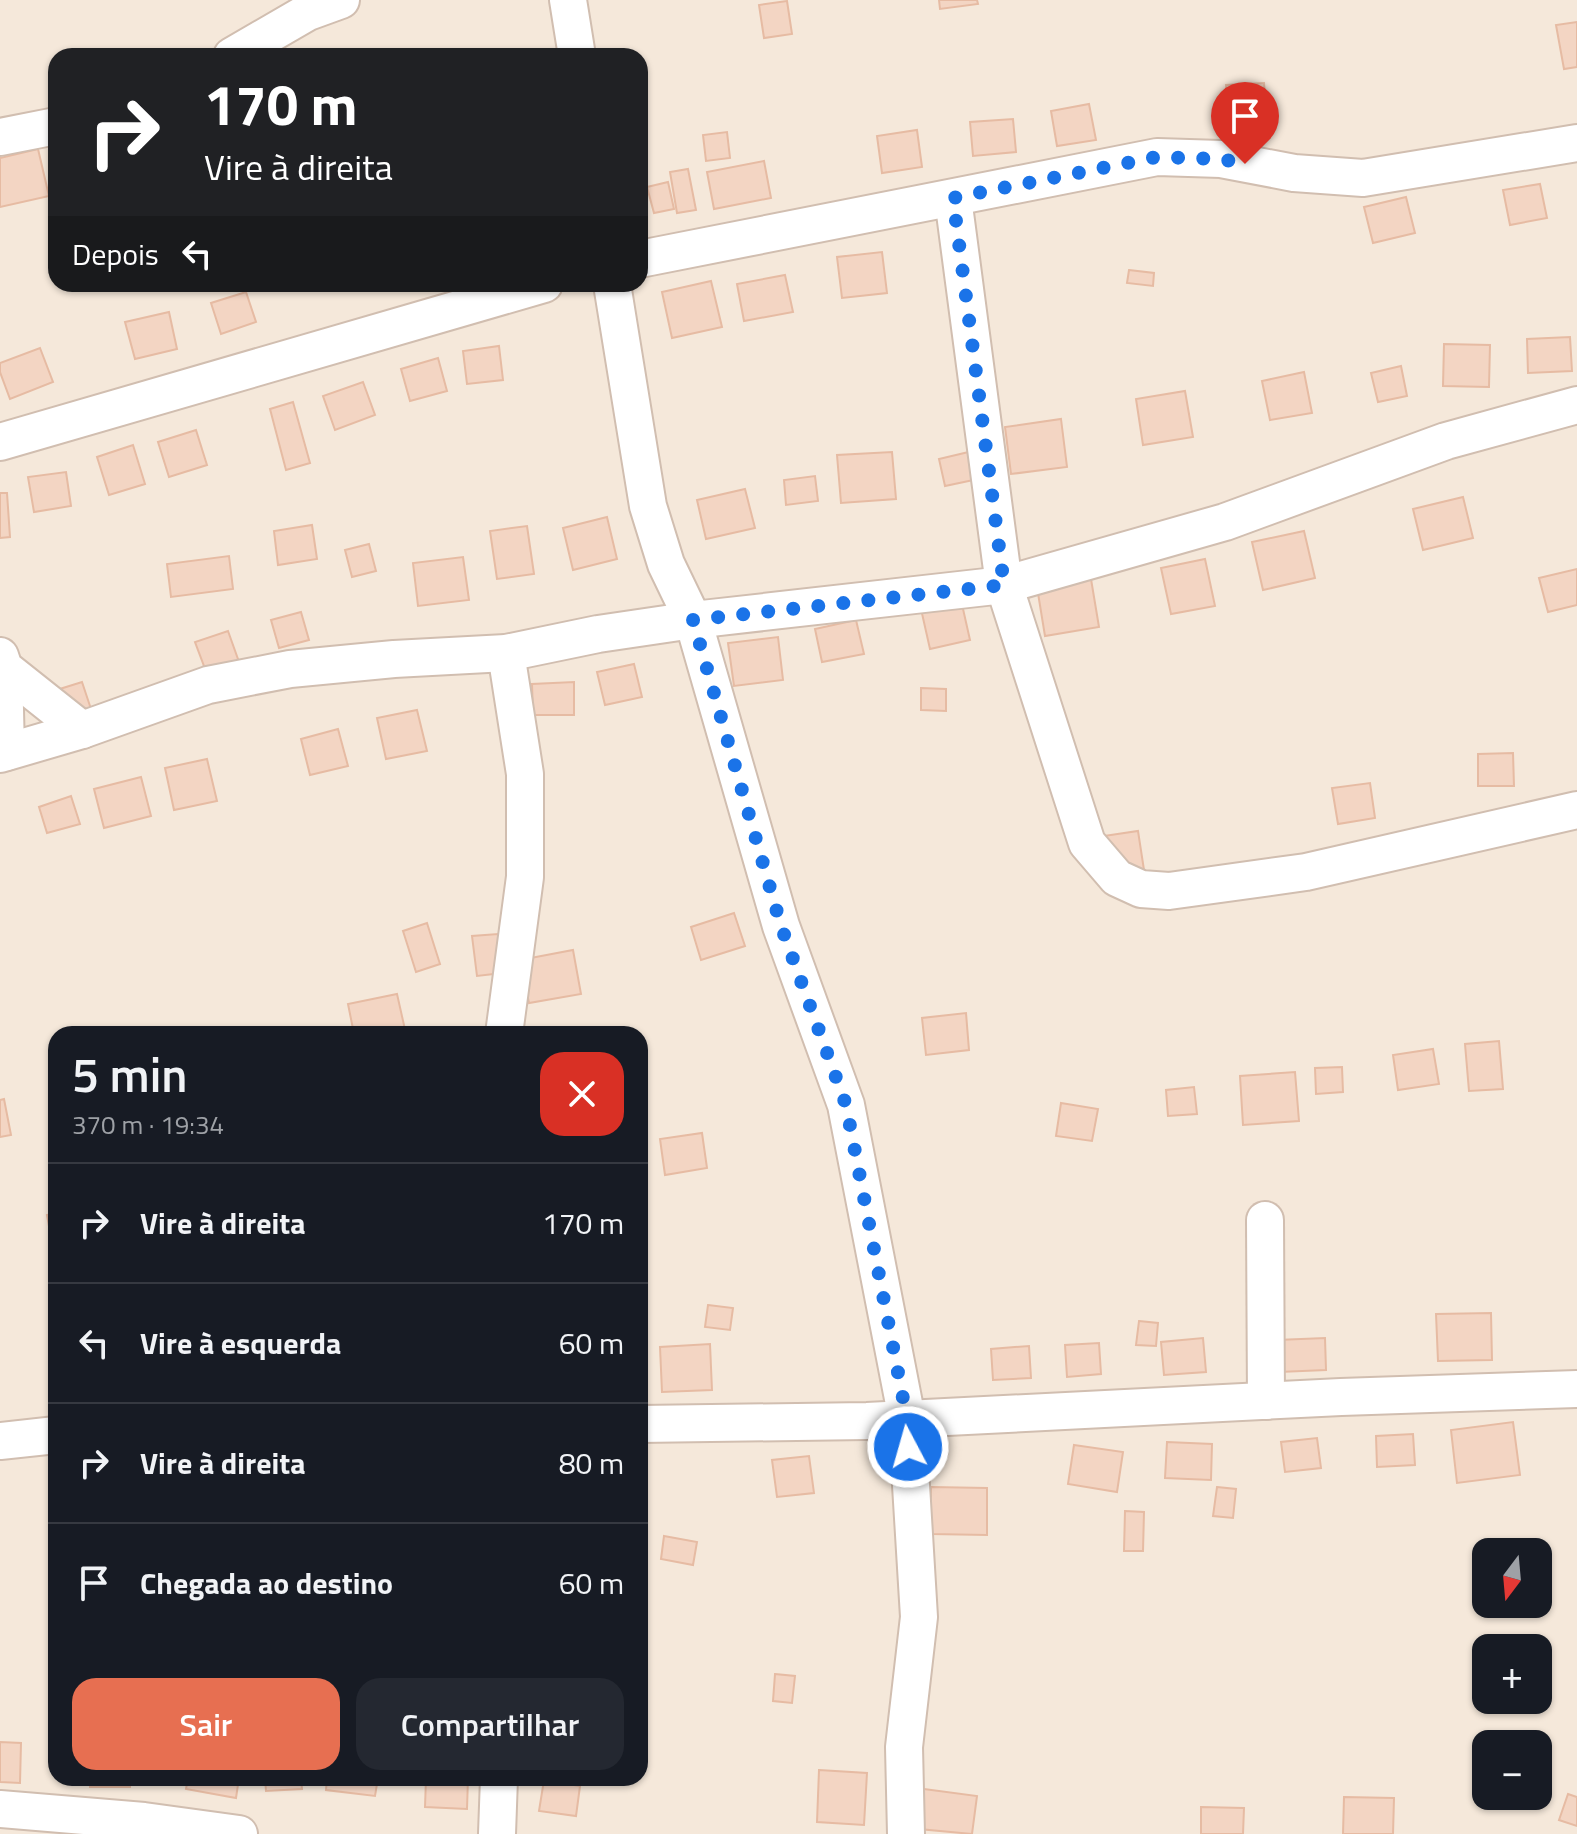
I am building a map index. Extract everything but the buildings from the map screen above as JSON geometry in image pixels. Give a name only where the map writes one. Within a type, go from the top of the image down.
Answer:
[{"type":"street","points":[[246,48],[308,12],[341,0]]},
{"type":"street","points":[[568,0],[576,48]]},
{"type":"street","points":[[0,137],[48,128]]},
{"type":"street","points":[[648,257],[1157,157],[1221,159],[1294,173],[1363,178],[1577,143]]},
{"type":"street","points":[[953,198],[1004,585],[1087,843],[1117,878],[1141,889],[1169,891],[1306,872],[1577,810]]},
{"type":"street","points":[[0,442],[516,292]]},
{"type":"street","points":[[613,292],[648,506],[666,564],[693,620],[781,926],[846,1105],[907,1419],[919,1617],[904,1747],[906,1834]]},
{"type":"street","points":[[2,662],[3,753],[82,730],[208,685],[290,669],[506,653],[598,634],[693,620],[1004,585],[1225,522],[1446,441],[1577,405]]},
{"type":"street","points":[[505,1026],[525,877],[525,774],[506,653]]},
{"type":"street","points":[[2,662],[82,730]]},
{"type":"street","points":[[1265,1220],[1266,1401]]},
{"type":"street","points":[[648,1424],[867,1421],[1577,1389]]},
{"type":"street","points":[[0,1441],[48,1436]]},
{"type":"street","points":[[497,1834],[499,1786]]},
{"type":"street","points":[[0,1809],[144,1821],[239,1834]]},
{"type":"shaded area","points":[[0,0],[1577,0],[1577,1834],[0,1834]]},
{"type":"route","points":[[908,1447],[907,1419],[846,1105],[781,926],[693,620],[1004,585],[953,198],[1157,157],[1221,159],[1245,164]]}]
